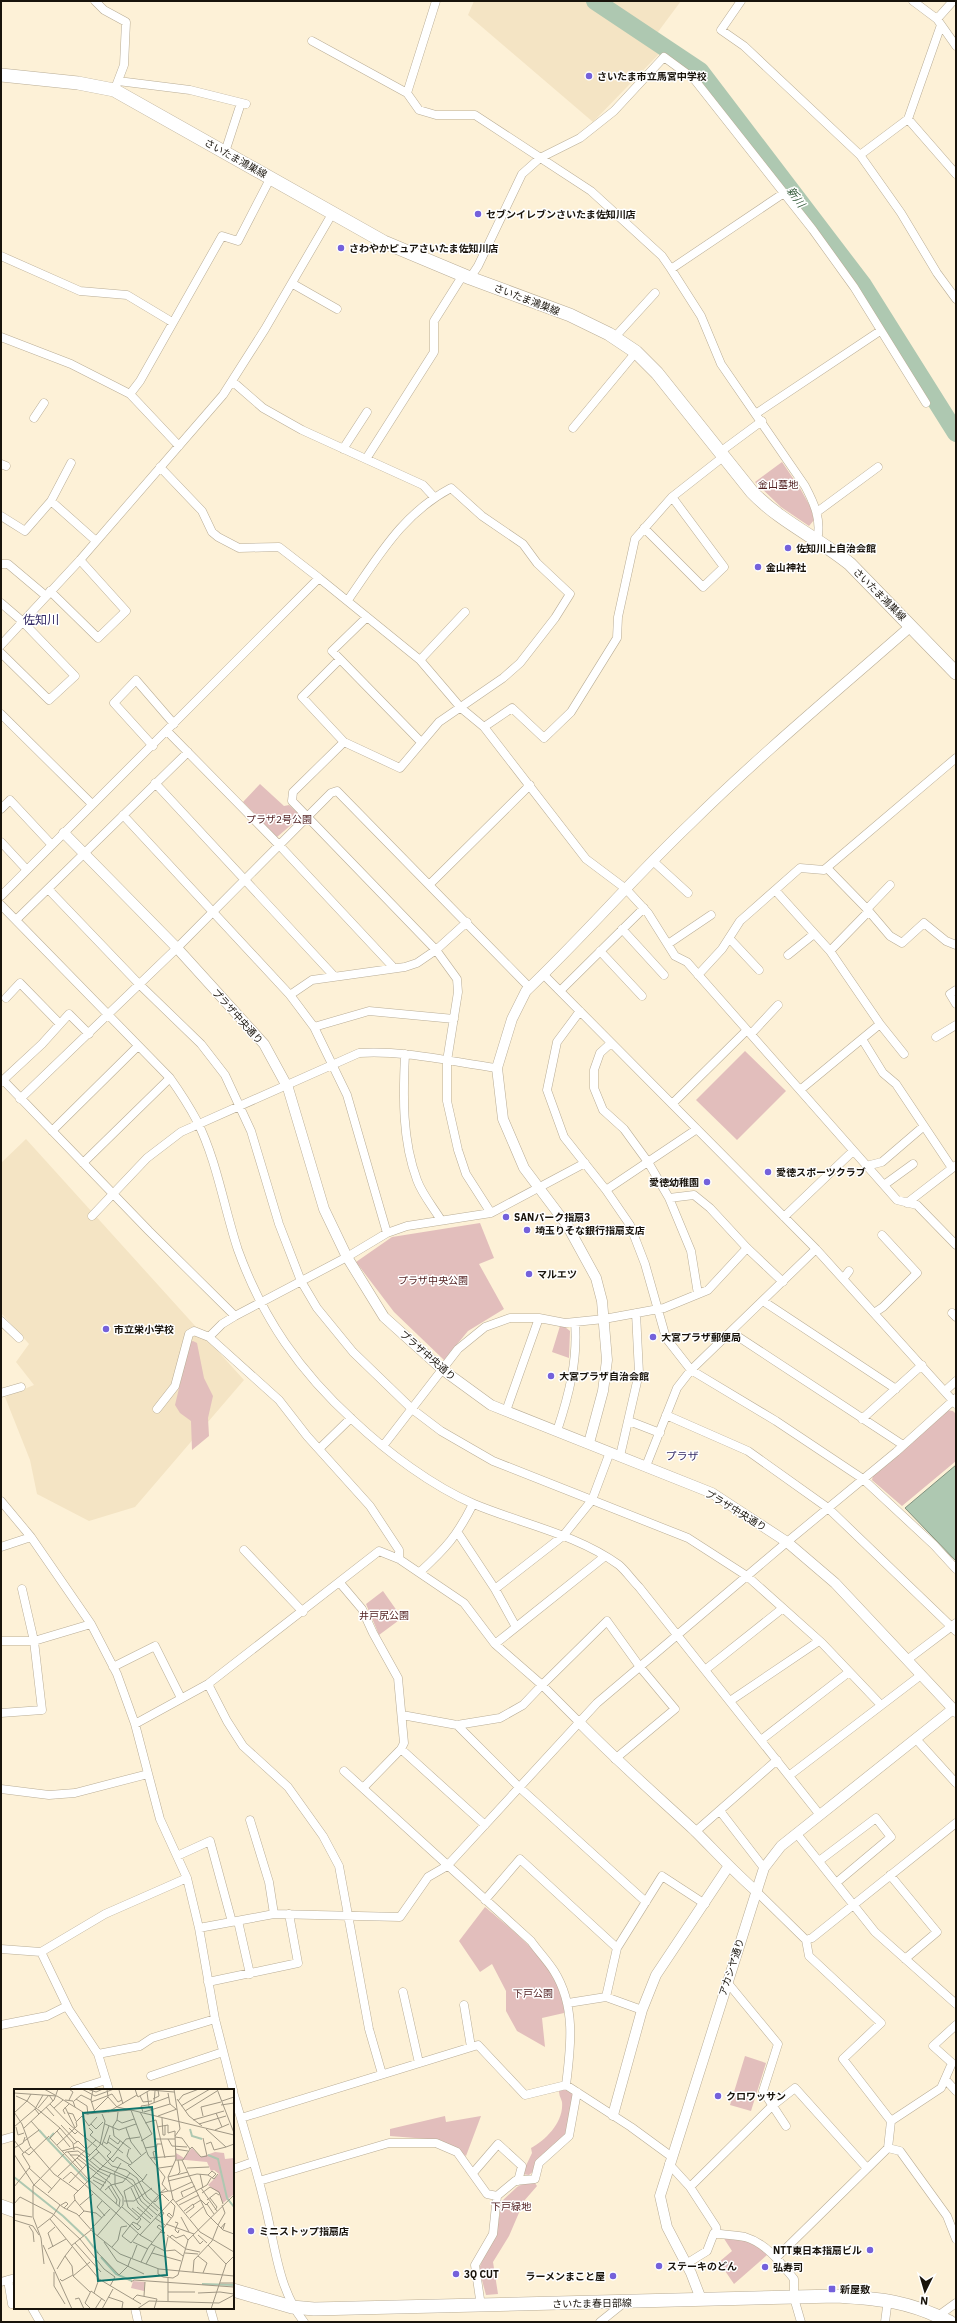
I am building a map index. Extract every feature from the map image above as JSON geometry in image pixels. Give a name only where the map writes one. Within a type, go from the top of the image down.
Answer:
[{"type":"main road","name":"さいたま鴻巣線","points":[[1,76],[116,86],[225,152],[332,214],[384,242],[466,276],[570,315],[614,338],[636,352],[657,373],[721,454],[766,506],[781,518],[817,540],[850,564],[956,673]]},
{"type":"main road","points":[[1,2206],[14,2211]]},
{"type":"main road","name":"さいたま春日部線","points":[[234,2290],[292,2307],[314,2309],[837,2296],[888,2299],[912,2305],[944,2319]]},
{"type":"street","points":[[95,1],[104,10],[126,22],[124,65],[116,86],[190,90],[244,104],[225,152]]},
{"type":"street","points":[[407,93],[436,1]]},
{"type":"street","points":[[741,1],[721,30],[744,46],[860,155],[906,220],[937,273],[956,298]]},
{"type":"street","points":[[913,1],[939,22],[956,46]]},
{"type":"street","points":[[860,155],[908,119],[939,22],[953,1]]},
{"type":"street","points":[[312,41],[407,93],[419,110],[436,115],[475,115],[591,191],[662,256],[703,321],[721,364],[757,413],[805,486],[819,523],[817,540]]},
{"type":"street","points":[[366,459],[434,352],[434,321],[466,276],[478,266],[522,174],[540,158],[580,138],[614,111],[664,57],[694,78],[784,193],[854,287],[926,403]]},
{"type":"street","points":[[908,119],[956,174]]},
{"type":"street","points":[[130,394],[140,381],[222,236],[238,241],[271,178]]},
{"type":"street","points":[[671,269],[784,193]]},
{"type":"street","points":[[1,645],[80,560],[222,395],[293,284],[332,214]]},
{"type":"street","points":[[1,256],[80,291],[127,296],[172,322]]},
{"type":"street","points":[[293,284],[338,309]]},
{"type":"street","points":[[614,338],[655,293]]},
{"type":"street","points":[[757,413],[880,331]]},
{"type":"street","points":[[1,337],[71,364],[130,394],[179,446]]},
{"type":"street","points":[[573,428],[636,352]]},
{"type":"street","points":[[232,381],[263,408],[302,430],[423,485],[434,497]]},
{"type":"street","points":[[34,418],[44,403]]},
{"type":"street","points":[[343,449],[368,412]]},
{"type":"street","points":[[484,727],[512,708],[544,738],[571,712],[617,638],[618,617],[635,539],[672,497],[721,454],[762,422]]},
{"type":"street","points":[[1,516],[25,531],[51,501],[71,463]]},
{"type":"street","points":[[160,467],[202,511],[212,532],[218,537],[239,548],[279,547],[348,600],[420,660],[461,708],[484,727],[586,858],[626,889],[644,908],[675,956],[687,962],[897,1200],[917,1205],[956,1245]]},
{"type":"street","points":[[816,512],[878,467]]},
{"type":"street","points":[[340,659],[302,697],[344,742],[400,768],[439,722],[503,678],[520,663],[555,618],[570,594],[537,563],[523,544],[482,516],[451,488],[434,497],[416,510],[392,537],[348,600]]},
{"type":"street","points":[[644,528],[703,587],[724,567],[672,497]]},
{"type":"street","points":[[51,501],[96,541]]},
{"type":"street","points":[[1,564],[8,564],[48,593],[98,638],[126,611],[80,560]]},
{"type":"street","points":[[2,893],[153,746],[319,578]]},
{"type":"street","points":[[1,603],[22,621],[75,676],[49,700],[1,653]]},
{"type":"street","points":[[420,660],[465,612]]},
{"type":"street","points":[[367,617],[332,651],[421,742]]},
{"type":"street","points":[[589,1443],[603,1391],[606,1368],[602,1301],[596,1278],[567,1225],[524,1168],[503,1119],[497,1068],[512,1019],[529,988],[653,861],[766,750],[819,708],[911,626]]},
{"type":"street","points":[[153,746],[114,703],[136,680],[174,724]]},
{"type":"street","points":[[1,714],[92,804]]},
{"type":"street","points":[[167,732],[280,846],[394,968]]},
{"type":"street","points":[[344,742],[293,792],[292,801],[436,950],[457,979],[458,992],[447,1061],[447,1101],[458,1150],[466,1174],[491,1213]]},
{"type":"street","points":[[17,919],[49,890],[85,852],[188,752]]},
{"type":"street","points":[[698,975],[729,938],[740,921],[800,868],[824,870],[827,868],[956,758]]},
{"type":"street","points":[[155,783],[334,976]]},
{"type":"street","points":[[430,884],[530,785]]},
{"type":"street","points":[[20,1099],[140,985],[212,911],[280,846],[331,792],[337,791],[430,884],[529,988]]},
{"type":"street","points":[[1,809],[10,800],[52,845]]},
{"type":"street","points":[[123,816],[290,995],[314,1027],[347,1095],[387,1233]]},
{"type":"street","name":"プラザ中央通り","points":[[64,832],[177,948],[264,1044],[286,1084],[324,1208],[347,1257],[384,1317],[443,1370],[491,1405],[712,1493],[787,1542],[836,1583],[955,1711]]},
{"type":"street","points":[[1,842],[27,870]]},
{"type":"street","points":[[653,861],[688,893]]},
{"type":"street","points":[[827,868],[868,910],[890,936],[902,943],[924,923],[946,941],[956,945]]},
{"type":"street","points":[[830,951],[890,885]]},
{"type":"street","points":[[49,890],[140,985],[201,1044],[225,1075],[251,1131],[279,1224],[301,1281],[317,1308],[353,1352],[412,1409],[441,1431],[493,1461],[688,1538],[747,1576],[819,1641],[881,1706]]},
{"type":"street","points":[[775,890],[830,951],[880,1024],[904,1054]]},
{"type":"street","points":[[1,905],[17,919],[170,1078],[183,1096],[198,1123],[239,1252],[260,1302],[279,1336],[300,1364],[351,1418],[383,1446],[442,1487],[473,1504],[587,1546],[620,1566],[790,1775],[820,1815]]},
{"type":"street","points":[[560,991],[644,908]]},
{"type":"street","points":[[668,944],[711,915]]},
{"type":"street","points":[[290,995],[312,980],[394,968],[417,963],[436,950],[467,922]]},
{"type":"street","points":[[622,929],[664,975]]},
{"type":"street","points":[[788,955],[814,934]]},
{"type":"street","points":[[729,938],[759,970]]},
{"type":"street","points":[[600,951],[642,996]]},
{"type":"street","points":[[199,1928],[274,1914],[400,1917],[428,1877],[447,1866],[597,1704],[955,1401],[816,1249],[543,974]]},
{"type":"street","points":[[6,998],[20,983],[60,1024]]},
{"type":"street","points":[[956,990],[950,994],[956,1004]]},
{"type":"street","points":[[672,1104],[778,1005]]},
{"type":"street","points":[[314,1027],[369,1011],[454,1019]]},
{"type":"street","points":[[580,1011],[557,1042],[547,1090],[564,1137],[606,1190],[630,1225],[645,1264],[666,1338],[691,1370],[776,1421],[863,1479],[934,1544],[956,1569]]},
{"type":"street","points":[[89,1034],[69,1014],[2,1081],[235,1316]]},
{"type":"street","points":[[800,1090],[880,1024]]},
{"type":"street","points":[[936,1037],[956,1025]]},
{"type":"street","points":[[862,1039],[883,1073],[896,1084],[954,1167],[907,1203]]},
{"type":"street","points":[[611,1043],[600,1053],[594,1070],[594,1088],[603,1110],[624,1129],[648,1162],[669,1198],[691,1251],[698,1294]]},
{"type":"street","points":[[52,1131],[138,1046]]},
{"type":"street","points":[[92,1216],[147,1158],[181,1132],[332,1063],[359,1053],[378,1052],[405,1054],[497,1068]]},
{"type":"street","points":[[405,1054],[403,1096],[405,1128],[417,1181],[441,1220]]},
{"type":"street","points":[[84,1163],[170,1078]]},
{"type":"street","points":[[866,1166],[882,1162],[924,1126]]},
{"type":"street","points":[[606,1190],[697,1129]]},
{"type":"street","points":[[784,1217],[853,1151]]},
{"type":"street","points":[[209,1337],[222,1324],[235,1316],[347,1257],[387,1233],[407,1226],[441,1220],[481,1216],[491,1213],[585,1163]]},
{"type":"street","points":[[884,1185],[913,1164]]},
{"type":"street","points":[[669,1198],[694,1195],[710,1208],[747,1248],[783,1282]]},
{"type":"street","points":[[874,1313],[883,1307],[917,1273],[882,1235]]},
{"type":"street","points":[[383,1446],[458,1349],[485,1327],[510,1318],[539,1318],[565,1323],[604,1319],[657,1309],[708,1290],[747,1248]]},
{"type":"street","points":[[646,1466],[677,1388],[691,1370],[816,1249]]},
{"type":"street","points":[[843,1279],[849,1271]]},
{"type":"street","points":[[763,1301],[896,1389]]},
{"type":"street","points":[[620,1456],[629,1421],[638,1373],[636,1313]]},
{"type":"street","points":[[506,1411],[539,1318]]},
{"type":"street","points":[[1,1321],[18,1338]]},
{"type":"street","points":[[557,1431],[568,1397],[574,1365],[575,1322]]},
{"type":"street","points":[[157,1409],[175,1386],[189,1334],[194,1331],[209,1337],[279,1400],[319,1449],[370,1506],[399,1550],[399,1559]]},
{"type":"street","points":[[731,1332],[903,1445]]},
{"type":"street","points":[[862,1419],[922,1365]]},
{"type":"street","points":[[945,1391],[956,1381]]},
{"type":"street","points":[[1,1393],[21,1387]]},
{"type":"street","points":[[666,1415],[748,1451],[828,1508],[954,1627],[908,1660]]},
{"type":"street","points":[[319,1449],[351,1418]]},
{"type":"street","points":[[629,1421],[660,1432]]},
{"type":"street","points":[[495,1590],[562,1536],[592,1500],[610,1452]]},
{"type":"street","points":[[1,1501],[31,1537],[91,1624],[113,1667],[135,1724],[160,1819],[187,1878],[199,1928],[215,2019],[232,2089]]},
{"type":"street","points":[[420,1572],[443,1551],[458,1533],[473,1504]]},
{"type":"street","points":[[458,1533],[495,1590],[516,1627]]},
{"type":"street","points":[[1,1547],[31,1537]]},
{"type":"street","points":[[244,1550],[303,1612]]},
{"type":"street","points":[[135,1724],[208,1684],[303,1612],[379,1551],[399,1559],[464,1603],[495,1644],[542,1685],[615,1759],[695,1832],[728,1868],[756,1891],[806,1940],[809,1956],[881,2023],[843,2059],[891,2121],[888,2148],[866,2167],[776,2258]]},
{"type":"street","points":[[495,1644],[604,1557]]},
{"type":"street","points":[[340,1583],[362,1609],[373,1633],[398,1678],[404,1743],[401,1749],[363,1788]]},
{"type":"street","points":[[1,1713],[42,1710],[34,1641],[22,1589]]},
{"type":"street","points":[[705,1670],[783,1608]]},
{"type":"street","points":[[402,1715],[457,1725],[500,1718],[523,1705],[607,1621],[640,1667],[674,1709],[615,1759]]},
{"type":"street","points":[[1,1641],[34,1641],[91,1624]]},
{"type":"street","points":[[730,1701],[819,1641]]},
{"type":"street","points":[[113,1667],[155,1646],[181,1698]]},
{"type":"street","points":[[761,1740],[849,1672]]},
{"type":"street","points":[[790,1775],[921,1675]]},
{"type":"street","points":[[208,1684],[227,1721],[243,1746],[288,1787],[323,1836],[339,1866],[350,1916],[368,2029],[382,2074]]},
{"type":"street","name":"アカシヤ通り","points":[[702,2299],[667,2227],[660,2196],[764,1868],[781,1846],[916,1739],[955,1711]]},
{"type":"street","points":[[457,1725],[520,1788],[646,1902]]},
{"type":"street","points":[[916,1739],[956,1783]]},
{"type":"street","points":[[401,1749],[485,1825]]},
{"type":"street","points":[[695,1832],[777,1760]]},
{"type":"street","points":[[344,1771],[530,1941],[554,1971],[568,2003],[571,2041],[566,2085]]},
{"type":"street","points":[[1,1789],[49,1795],[75,1793],[148,1774]]},
{"type":"street","points":[[720,1810],[764,1868]]},
{"type":"street","points":[[819,1861],[876,1818],[891,1838],[836,1882]]},
{"type":"street","points":[[250,1820],[269,1882],[274,1914]]},
{"type":"street","points":[[806,1940],[812,1938],[956,1823]]},
{"type":"street","points":[[797,1834],[875,1932],[956,2004]]},
{"type":"street","points":[[177,1856],[210,1841],[250,1974]]},
{"type":"street","points":[[485,1900],[520,1859],[617,1948]]},
{"type":"street","points":[[613,2115],[642,2010],[656,1975],[728,1868]]},
{"type":"street","points":[[890,1875],[937,1932],[906,1959]]},
{"type":"street","points":[[606,1997],[617,1948],[662,1876],[705,1904]]},
{"type":"street","points":[[1,1949],[41,1952],[105,1914],[187,1878]]},
{"type":"street","points":[[208,1982],[298,1963],[289,1914]]},
{"type":"street","points":[[41,1952],[67,2006],[98,2054],[109,2089]]},
{"type":"street","points":[[727,1982],[778,2044],[763,2090],[786,2126]]},
{"type":"street","points":[[403,1992],[419,2063]]},
{"type":"street","points":[[568,2003],[606,1997],[642,2010]]},
{"type":"street","points":[[464,2004],[471,2047]]},
{"type":"street","points":[[1,2025],[47,2016],[67,2006]]},
{"type":"street","points":[[98,2054],[140,2046],[152,2038],[215,2019]]},
{"type":"street","points":[[891,2121],[941,2088],[952,2063],[933,2046],[956,2025]]},
{"type":"street","points":[[240,2118],[478,2046],[525,2096],[566,2085],[613,2115],[670,2161],[690,2187],[716,2227],[717,2234]]},
{"type":"street","points":[[151,2076],[223,2052]]},
{"type":"street","points":[[945,2079],[956,2091]]},
{"type":"street","points":[[77,2089],[106,2080]]},
{"type":"street","points":[[690,2187],[772,2106],[795,2088],[866,2167]]},
{"type":"street","points":[[482,2306],[475,2265],[494,2234],[497,2196],[518,2180],[535,2179],[539,2163],[569,2136],[577,2092]]},
{"type":"street","points":[[234,2097],[259,2181],[281,2278],[292,2307],[304,2322]]},
{"type":"street","points":[[1,2140],[14,2136]]},
{"type":"street","points":[[259,2181],[389,2143],[436,2142],[457,2152],[487,2194],[497,2196]]},
{"type":"street","points":[[473,2173],[498,2144],[522,2166],[518,2180]]},
{"type":"street","points":[[888,2148],[900,2151],[947,2216],[956,2240]]},
{"type":"street","points":[[234,2169],[253,2162]]},
{"type":"street","points":[[686,2264],[707,2250],[714,2234],[745,2237],[759,2244],[776,2258],[794,2279],[796,2285],[794,2298],[801,2322]]},
{"type":"street","points":[[8,2280],[12,2304],[14,2304]]},
{"type":"street","points":[[885,2322],[888,2299]]},
{"type":"street","points":[[600,2322],[625,2302]]},
{"type":"street","points":[[944,2319],[956,2303]]},
{"type":"street","points":[[33,2309],[40,2322]]},
{"type":"street","points":[[135,2309],[138,2322]]},
{"type":"street","points":[[210,2309],[214,2322]]},
{"type":"shaded area","name":"さいたま市立馬宮中学校","points":[[474,1],[681,1],[649,44],[659,54],[593,122],[468,15]]},
{"type":"shaded area","name":"市立栄小学校","points":[[26,1139],[244,1380],[135,1507],[89,1521],[37,1494],[30,1460],[5,1397],[34,1385],[16,1362],[29,1344],[1,1313],[1,1163]]},
{"type":"shaded area","points":[[956,1465],[956,1561],[905,1508]]},
{"type":"green space","name":"金山墓地","points":[[782,462],[811,508],[814,520],[809,526],[781,507],[755,482]]},
{"type":"green space","name":"プラザ2号公園","points":[[260,784],[284,806],[289,805],[299,814],[298,819],[277,837],[243,802]]},
{"type":"green space","points":[[745,1051],[786,1091],[737,1140],[696,1100]]},
{"type":"green space","name":"プラザ中央公園","points":[[480,1223],[494,1258],[479,1264],[504,1309],[468,1331],[444,1360],[394,1312],[356,1262],[392,1237]]},
{"type":"green space","points":[[560,1326],[565,1327],[570,1331],[569,1358],[552,1352]]},
{"type":"green space","points":[[193,1341],[197,1343],[204,1378],[213,1396],[208,1418],[209,1436],[192,1450],[191,1421],[180,1413],[175,1405],[190,1342]]},
{"type":"green space","points":[[947,1410],[953,1411],[956,1414],[956,1461],[902,1506],[872,1480],[873,1475]]},
{"type":"green space","name":"井戸尻公園","points":[[383,1591],[402,1618],[379,1635],[366,1604]]},
{"type":"green space","name":"下戸公園","points":[[485,1907],[509,1927],[537,1954],[559,1984],[564,1999],[564,2013],[542,2018],[545,2047],[517,2031],[506,2011],[506,1991],[492,1964],[480,1972],[459,1941]]},
{"type":"green space","points":[[745,2056],[766,2063],[751,2111],[730,2105]]},
{"type":"green space","name":"下戸緑地","points":[[565,2087],[574,2093],[566,2136],[534,2171],[529,2175],[522,2174],[532,2153],[531,2148],[537,2145],[548,2135],[557,2123],[562,2109],[559,2090]]},
{"type":"green space","points":[[445,2116],[446,2122],[481,2116],[466,2156],[440,2140],[390,2136],[390,2129]]},
{"type":"green space","name":"下戸緑地","points":[[532,2179],[537,2186],[524,2201],[509,2236],[493,2262],[498,2294],[486,2295],[479,2269],[486,2250],[496,2236],[502,2201],[517,2187]]},
{"type":"green space","points":[[723,2237],[741,2240],[752,2244],[763,2250],[767,2255],[734,2284],[719,2262],[732,2251]]},
{"type":"waterway","name":"新川","points":[[595,1],[700,71],[863,285],[956,433]]},
{"type":"place","name":"さいたま市立馬宮中学校","points":[[589,76]]},
{"type":"place","name":"セブンイレブンさいたま佐知川店","points":[[478,214]]},
{"type":"place","name":"さわやかピュアさいたま佐知川店","points":[[341,248]]},
{"type":"place","name":"佐知川上自治会館","points":[[788,548]]},
{"type":"place","name":"金山神社","points":[[758,567]]},
{"type":"place","name":"愛徳スポーツクラブ","points":[[768,1172]]},
{"type":"place","name":"愛徳幼稚園","points":[[707,1182]]},
{"type":"place","name":"SANパーク指扇3","points":[[506,1217]]},
{"type":"place","name":"埼玉りそな銀行指扇支店","points":[[527,1230]]},
{"type":"place","name":"マルエツ","points":[[529,1274]]},
{"type":"place","name":"市立栄小学校","points":[[106,1329]]},
{"type":"place","name":"大宮プラザ郵便局","points":[[653,1337]]},
{"type":"place","name":"大宮プラザ自治会館","points":[[551,1376]]},
{"type":"place","name":"クロワッサン","points":[[718,2096]]},
{"type":"place","name":"ミニストップ指扇店","points":[[251,2231]]},
{"type":"place","name":"NTT東日本指扇ビル","points":[[870,2250]]},
{"type":"place","name":"ステーキのどん","points":[[659,2266]]},
{"type":"place","name":"弘寿司","points":[[765,2267]]},
{"type":"place","name":"3Q CUT","points":[[456,2274]]},
{"type":"place","name":"ラーメンまこと屋","points":[[613,2276]]},
{"type":"place","name":"新屋敷","points":[[832,2289]]},
{"type":"district","name":"佐知川","points":[[41,620]]},
{"type":"district","name":"プラザ","points":[[682,1456]]}]
